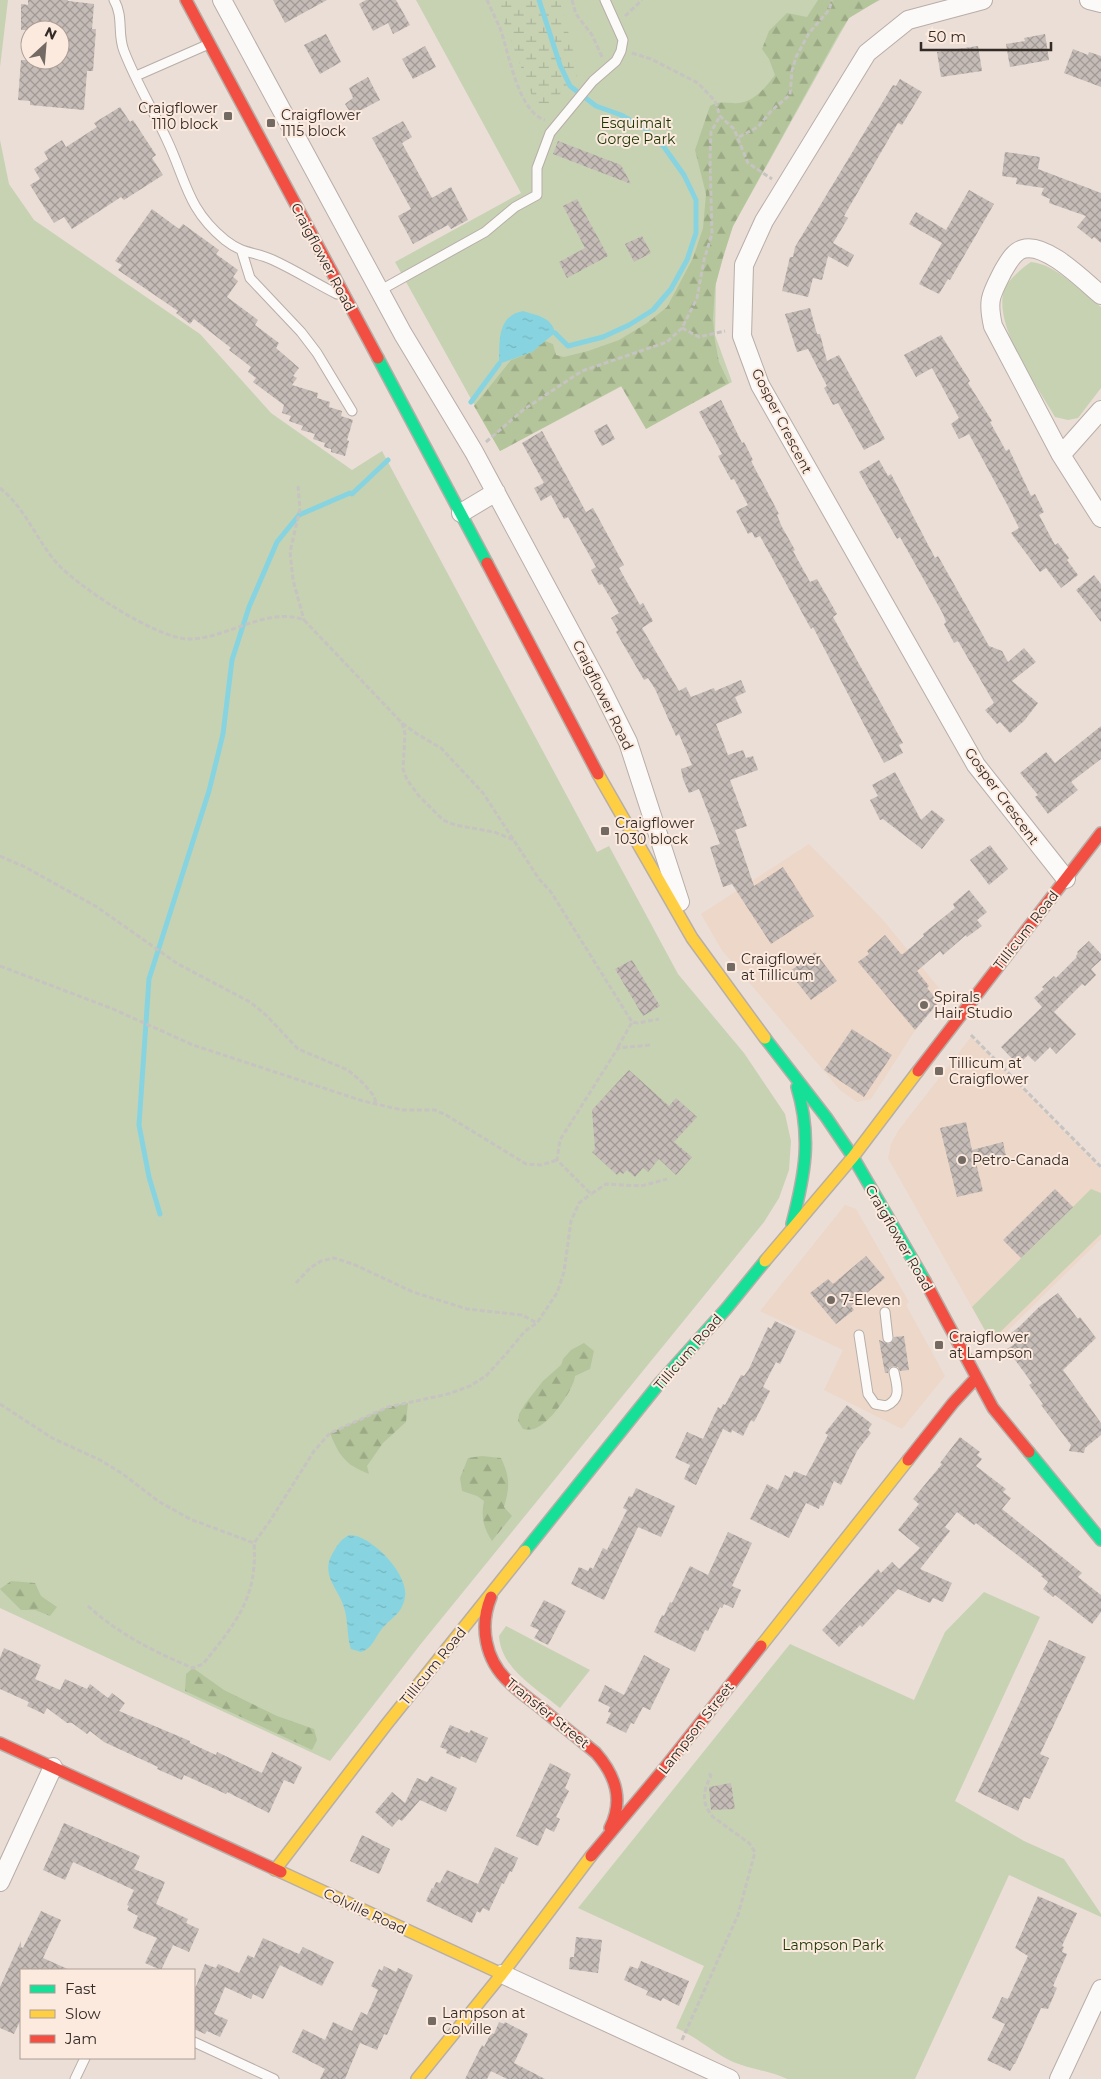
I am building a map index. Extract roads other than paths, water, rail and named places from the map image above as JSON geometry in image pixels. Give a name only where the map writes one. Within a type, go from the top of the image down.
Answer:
[{"type":"main road","name":"Craigflower Road","points":[[186,0],[461,513],[597,772],[692,938],[826,1117],[853,1157],[939,1305],[993,1408],[1101,1540]]},
{"type":"main road","name":"Tillicum Road","points":[[275,1870],[386,1725],[658,1385],[726,1309],[790,1229],[853,1157],[1101,833]]},
{"type":"main road","points":[[777,1052],[797,1086],[804,1106],[807,1124],[805,1171],[790,1229]]},
{"type":"main road","name":"Lampson Street","points":[[417,2079],[502,1974],[605,1837],[657,1777],[953,1403],[976,1378]]},
{"type":"main road","name":"Transfer Street","points":[[498,1586],[490,1599],[485,1614],[485,1630],[490,1657],[497,1671],[508,1682],[607,1764],[614,1778],[618,1793],[618,1808],[613,1824],[605,1837]]},
{"type":"main road","name":"Colville Road","points":[[0,1743],[502,1974]]},
{"type":"street","name":"Craigflower Road","points":[[222,0],[403,334],[474,452],[601,688],[628,742],[692,938]]},
{"type":"street","name":"Gosper Crescent","points":[[983,0],[908,20],[867,53],[764,221],[744,265],[742,336],[760,385],[976,765],[1066,879]]},
{"type":"street","points":[[1089,0],[1101,3]]},
{"type":"street","points":[[1101,295],[1049,253],[1034,247],[1022,249],[1011,257],[991,295],[989,308],[993,326],[1061,455],[1101,518]]},
{"type":"street","points":[[1061,455],[1088,427],[1101,410]]},
{"type":"street","points":[[461,513],[496,492]]},
{"type":"street","points":[[0,1882],[53,1767]]},
{"type":"street","name":"Colville Road","points":[[502,1974],[730,2079]]},
{"type":"street","points":[[1060,2079],[1101,1989]]},
{"type":"lane","points":[[114,0],[119,8],[123,50],[168,141],[190,199],[213,229],[242,252],[268,258],[286,266],[346,299]]},
{"type":"lane","points":[[379,290],[485,232],[515,207],[537,195],[537,168],[550,133],[587,89],[616,61],[621,51],[623,40],[605,0]]},
{"type":"lane","points":[[136,76],[210,44]]},
{"type":"lane","points":[[242,252],[250,278],[301,332],[317,352],[352,411]]},
{"type":"lane","points":[[886,1312],[888,1338]]},
{"type":"lane","points":[[859,1334],[868,1394],[874,1404],[886,1406],[894,1400],[898,1391],[894,1372]]},
{"type":"lane","points":[[195,2042],[274,2079]]},
{"type":"lane","points":[[75,2079],[85,2059]]},
{"type":"water","points":[[523,311],[547,320],[551,323],[555,333],[532,352],[499,364],[500,339],[504,324],[508,318]]},
{"type":"water","points":[[350,1535],[368,1541],[387,1557],[395,1567],[405,1588],[405,1597],[401,1608],[384,1626],[370,1646],[361,1652],[351,1649],[345,1611],[329,1575],[328,1568],[337,1546]]},
{"type":"waterway","points":[[539,0],[560,65],[570,86],[596,106],[621,115],[644,128],[664,147],[684,175],[696,200],[696,233],[687,260],[671,289],[653,310],[629,325],[603,337],[568,346],[555,333]]},
{"type":"waterway","points":[[471,402],[499,364]]},
{"type":"waterway","points":[[160,1214],[149,1177],[139,1125],[149,979],[209,791],[223,734],[232,660],[249,607],[277,542],[299,515],[350,493],[352,494],[388,460]]},
{"type":"place","name":"Craigflower 1110 block","points":[[228,116]]},
{"type":"place","name":"Craigflower 1115 block","points":[[271,123]]},
{"type":"place","name":"Craigflower 1030 block","points":[[605,831]]},
{"type":"place","name":"Craigflower at Tillicum","points":[[731,967]]},
{"type":"place","name":"Spirals Hair Studio","points":[[924,1005]]},
{"type":"place","name":"Tillicum at Craigflower","points":[[939,1071]]},
{"type":"place","name":"Petro-Canada","points":[[962,1160]]},
{"type":"place","name":"7-Eleven","points":[[831,1300]]},
{"type":"place","name":"Craigflower at Lampson","points":[[939,1345]]},
{"type":"place","name":"Lampson at Colville","points":[[432,2021]]},
{"type":"park label","name":"Esquimalt Gorge Park","points":[[636,132]]},
{"type":"park label","name":"Lampson Park","points":[[833,1945]]}]
